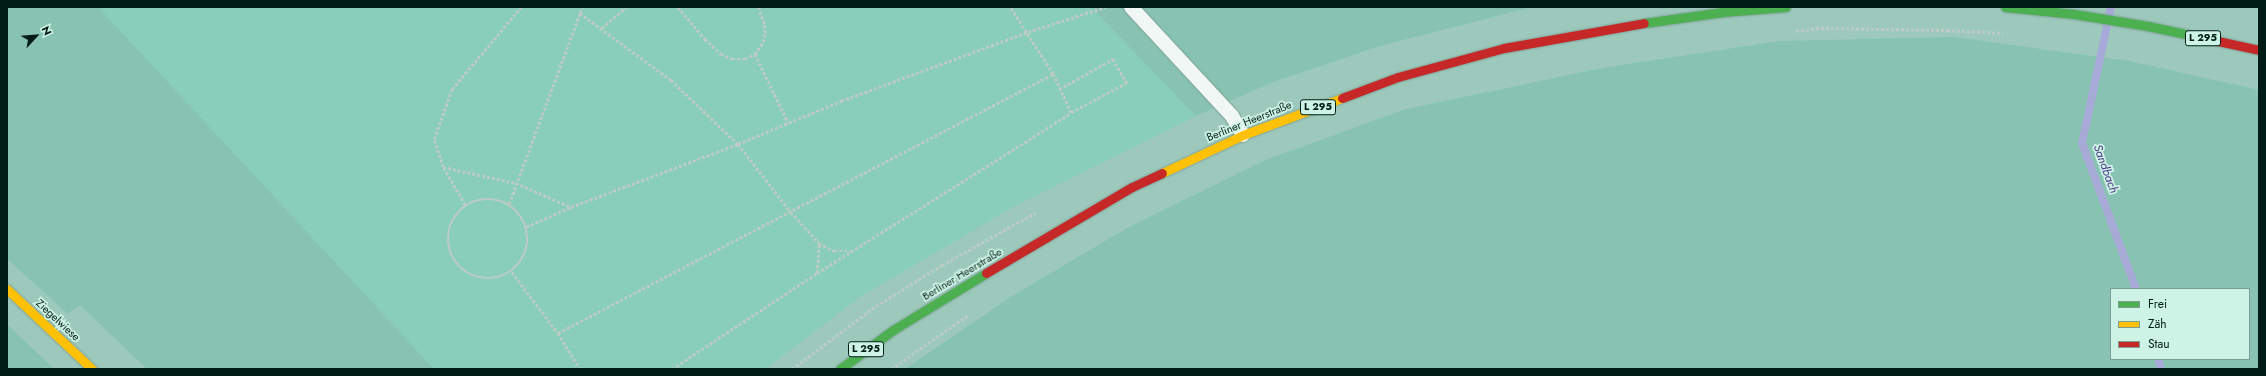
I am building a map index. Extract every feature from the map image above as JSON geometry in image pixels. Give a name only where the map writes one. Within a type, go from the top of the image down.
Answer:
[{"type":"main road","name":"Berliner Heerstraße","points":[[840,369],[892,330],[1044,238],[1132,187],[1243,135],[1398,77],[1504,48],[1624,26],[1723,12],[1786,7]]},
{"type":"main road","name":"L 295","points":[[2005,7],[2074,14],[2148,26],[2259,50]]},
{"type":"main road","name":"Ziegelwiese","points":[[7,289],[92,369]]},
{"type":"lane","points":[[1131,7],[1232,116],[1243,135]]},
{"type":"path","points":[[465,206],[443,167],[434,138],[452,89],[521,7]]},
{"type":"path","points":[[509,204],[582,7]]},
{"type":"path","points":[[602,28],[626,7]]},
{"type":"path","points":[[678,7],[705,39],[721,54],[732,59],[745,59],[754,54],[763,42],[765,33],[758,7]]},
{"type":"path","points":[[1010,7],[1028,32],[1053,74],[1071,113]]},
{"type":"path","points":[[526,227],[571,207],[738,144],[788,122],[1028,32],[1105,7]]},
{"type":"path","points":[[580,13],[671,80],[738,144],[791,212],[819,243],[834,251],[852,251]]},
{"type":"path","points":[[1792,31],[1821,28],[1947,30],[2010,34]]},
{"type":"path","points":[[754,54],[788,122]]},
{"type":"path","points":[[672,369],[817,273],[1071,113],[1127,83],[1114,59],[1059,89]]},
{"type":"path","points":[[558,333],[1053,74]]},
{"type":"path","points":[[443,167],[516,183],[571,207]]},
{"type":"path","points":[[487,198],[509,204],[522,218],[526,227],[528,239],[526,252],[520,263],[512,272],[501,278],[488,280],[475,278],[464,272],[455,262],[449,251],[448,238],[450,226],[456,214],[465,206],[476,200],[487,198]]},
{"type":"path","points":[[817,273],[819,243]]},
{"type":"path","points":[[512,272],[558,333],[580,369]]},
{"type":"path","points":[[891,369],[972,312]]},
{"type":"shaded area","points":[[7,7],[102,7],[100,9],[434,369],[147,369],[80,305],[68,314],[7,259]]},
{"type":"shaded area","points":[[102,7],[1091,7],[1196,116],[1013,207],[860,297],[765,369],[434,369],[99,9]]},
{"type":"shaded area","points":[[1091,7],[1532,7],[1380,46],[1273,82],[1196,116]]},
{"type":"shaded area","points":[[1954,37],[2129,61],[2259,90],[2259,369],[905,369],[1009,298],[1127,228],[1263,161],[1406,109],[1602,68],[1779,41]]},
{"type":"shaded area","points":[[7,324],[54,369],[7,369]]},
{"type":"waterway","name":"Sandbach","points":[[2111,7],[2082,143],[2136,288]]},
{"type":"waterway","name":"Sandbach","points":[[2158,360],[2161,369]]},
{"type":"traffic: fast","points":[[1644,23],[1723,12],[1786,7]]},
{"type":"traffic: fast","points":[[2005,7],[2074,14],[2148,26],[2204,38]]},
{"type":"traffic: fast","points":[[840,369],[893,330],[986,273]]},
{"type":"traffic: slow","points":[[1162,173],[1243,135],[1342,98]]},
{"type":"traffic: slow","points":[[7,289],[92,369]]},
{"type":"traffic: jam","points":[[1342,98],[1398,77],[1504,48],[1644,23]]},
{"type":"traffic: jam","points":[[2204,38],[2259,50]]},
{"type":"traffic: jam","points":[[986,273],[1132,187],[1162,173]]}]
